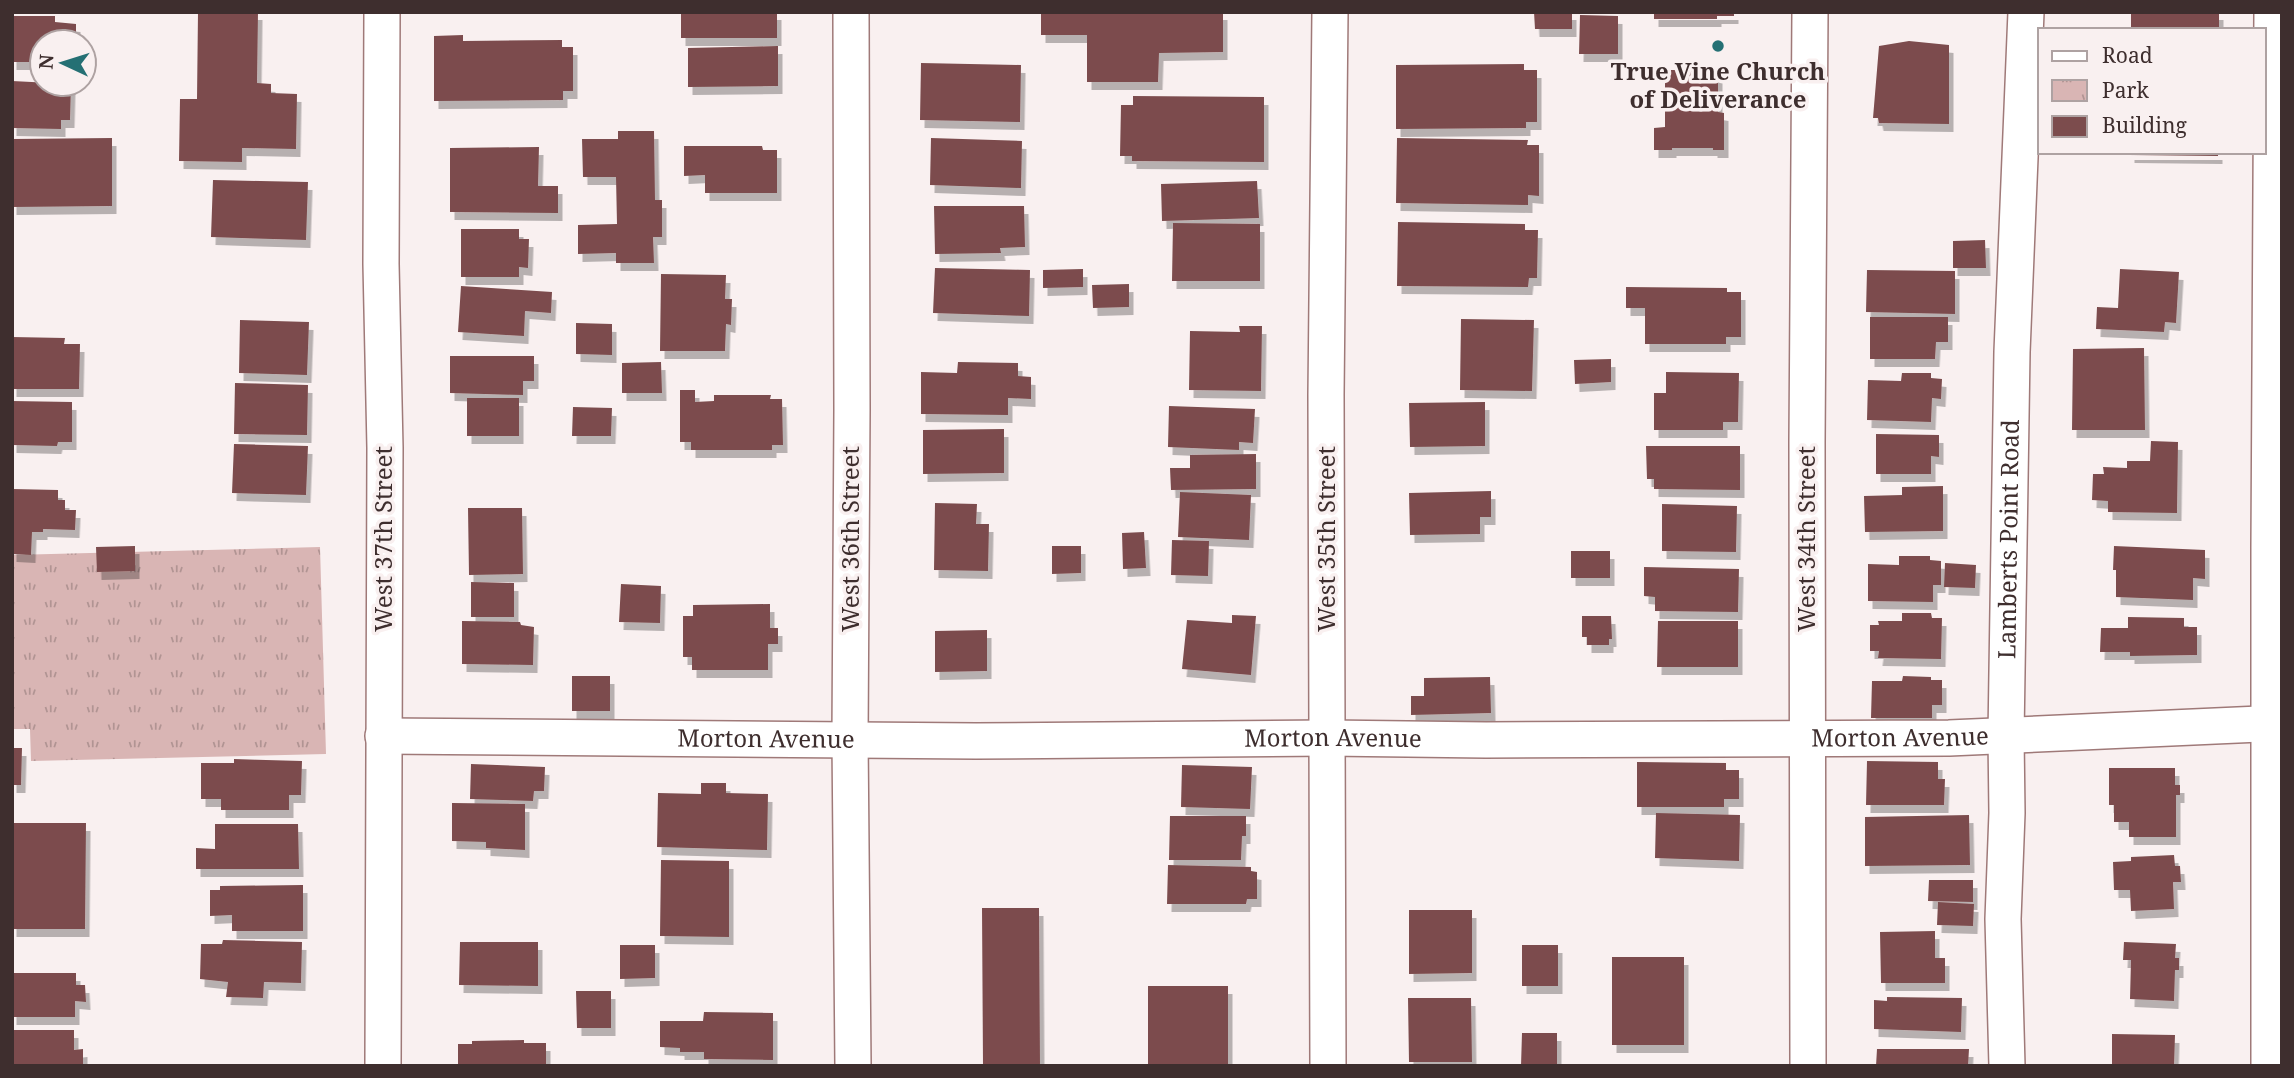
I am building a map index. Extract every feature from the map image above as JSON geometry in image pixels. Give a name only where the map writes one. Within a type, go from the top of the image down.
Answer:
[{"type":"street","name":"West 37th Street","points":[[382,12],[383,1066]]},
{"type":"street","name":"West 36th Street","points":[[851,12],[850,738],[853,1066]]},
{"type":"street","name":"West 35th Street","points":[[1328,1066],[1326,382],[1330,12]]},
{"type":"street","name":"West 34th Street","points":[[1808,1066],[1807,428],[1810,12]]},
{"type":"street","name":"Lamberts Point Road","points":[[2007,1066],[2003,919],[2007,813],[2012,352],[2026,12]]},
{"type":"street","points":[[2269,1066],[2275,723],[2272,12]]},
{"type":"street","name":"Morton Avenue","points":[[383,736],[976,741],[1808,738],[2006,736],[2275,723]]},
{"type":"green space","points":[[320,547],[326,754],[31,761],[30,729],[12,729],[12,555]]},
{"type":"building","points":[[198,12],[258,12],[257,83],[271,84],[271,93],[297,94],[296,149],[242,148],[242,162],[179,161],[180,99],[197,99]]},
{"type":"building","points":[[681,12],[777,12],[777,38],[681,38]]},
{"type":"building","points":[[1041,12],[1223,12],[1223,52],[1159,53],[1158,82],[1087,82],[1087,35],[1041,35]]},
{"type":"building","points":[[1534,12],[1572,12],[1572,29],[1535,29]]},
{"type":"building","points":[[1654,12],[1734,12],[1734,16],[1717,16],[1717,19],[1654,19]]},
{"type":"building","points":[[2131,12],[2219,12],[2219,28],[2131,28]]},
{"type":"building","points":[[1580,15],[1618,16],[1618,54],[1579,54]]},
{"type":"building","points":[[12,16],[55,16],[55,22],[76,24],[76,28],[28,28],[28,62],[12,62]]},
{"type":"building","points":[[463,35],[463,41],[562,40],[562,47],[573,47],[573,91],[563,91],[563,100],[434,101],[434,36]]},
{"type":"building","points":[[1909,41],[1949,45],[1949,124],[1879,123],[1878,118],[1873,118],[1879,46]]},
{"type":"building","points":[[778,46],[778,86],[688,87],[688,48]]},
{"type":"building","points":[[921,63],[1021,65],[1020,122],[920,120]]},
{"type":"building","points":[[1524,64],[1524,70],[1537,70],[1537,122],[1526,122],[1526,128],[1396,129],[1396,65]]},
{"type":"building","points":[[1665,70],[1718,70],[1718,112],[1724,113],[1724,150],[1654,150],[1654,128],[1665,127]]},
{"type":"building","points":[[12,81],[28,82],[28,98],[71,98],[70,120],[61,120],[61,129],[12,128]]},
{"type":"building","points":[[1133,96],[1264,97],[1264,162],[1132,161],[1132,156],[1120,156],[1121,105],[1133,105]]},
{"type":"building","points":[[618,131],[654,131],[655,200],[662,200],[662,237],[653,237],[654,263],[616,263],[616,253],[578,254],[578,225],[617,224],[616,177],[583,177],[582,139],[618,139]]},
{"type":"building","points":[[112,138],[112,206],[12,207],[12,139]]},
{"type":"building","points":[[931,138],[1022,141],[1021,188],[930,185]]},
{"type":"building","points":[[1397,138],[1528,140],[1527,145],[1539,145],[1539,196],[1528,195],[1528,205],[1396,203]]},
{"type":"building","points":[[684,146],[762,146],[763,150],[777,150],[777,193],[705,193],[705,175],[684,176]]},
{"type":"building","points":[[539,147],[538,186],[558,186],[558,213],[450,212],[450,148]]},
{"type":"building","points":[[2218,154],[2218,156],[2130,155]]},
{"type":"building","points":[[213,180],[308,182],[306,240],[211,237]]},
{"type":"building","points":[[1257,181],[1259,218],[1162,221],[1161,184]]},
{"type":"building","points":[[934,206],[1024,206],[1025,247],[1000,248],[1001,253],[935,254]]},
{"type":"building","points":[[1398,222],[1525,224],[1525,230],[1538,230],[1537,278],[1529,278],[1528,287],[1397,286]]},
{"type":"building","points":[[1173,223],[1260,224],[1260,281],[1172,281]]},
{"type":"building","points":[[461,229],[519,229],[519,239],[529,239],[528,268],[519,267],[519,277],[461,277]]},
{"type":"building","points":[[1985,240],[1986,268],[1953,268],[1953,241]]},
{"type":"building","points":[[935,268],[1030,270],[1029,316],[933,313]]},
{"type":"building","points":[[1083,269],[1083,287],[1043,288],[1043,270]]},
{"type":"building","points":[[2120,269],[2179,272],[2176,323],[2165,322],[2164,332],[2096,329],[2097,307],[2118,308]]},
{"type":"building","points":[[1867,270],[1955,271],[1955,314],[1866,312]]},
{"type":"building","points":[[661,274],[726,275],[725,299],[732,299],[731,325],[726,324],[725,351],[660,351]]},
{"type":"building","points":[[1129,284],[1129,307],[1093,308],[1092,285]]},
{"type":"building","points":[[461,286],[552,292],[551,313],[525,311],[524,336],[458,332]]},
{"type":"building","points":[[1626,287],[1727,288],[1727,292],[1741,292],[1741,337],[1726,337],[1726,344],[1645,344],[1645,308],[1626,308]]},
{"type":"building","points":[[1870,317],[1948,317],[1948,342],[1936,342],[1935,359],[1870,359]]},
{"type":"building","points":[[1461,319],[1534,320],[1532,391],[1460,390]]},
{"type":"building","points":[[240,320],[309,322],[307,375],[239,373]]},
{"type":"building","points":[[576,323],[612,324],[612,355],[576,354]]},
{"type":"building","points":[[1239,326],[1262,326],[1261,391],[1189,390],[1190,331],[1240,332]]},
{"type":"building","points":[[12,337],[65,338],[64,344],[80,344],[79,389],[12,389]]},
{"type":"building","points":[[2144,348],[2145,430],[2072,430],[2073,349]]},
{"type":"building","points":[[450,356],[534,356],[534,381],[523,381],[523,395],[450,393]]},
{"type":"building","points":[[1611,359],[1611,382],[1575,384],[1574,360]]},
{"type":"building","points":[[661,362],[662,393],[622,393],[622,363]]},
{"type":"building","points":[[958,362],[1018,363],[1018,376],[1031,377],[1031,399],[1008,398],[1008,415],[921,414],[921,372],[957,373]]},
{"type":"building","points":[[1666,372],[1739,373],[1738,422],[1723,422],[1723,430],[1654,430],[1654,393],[1666,393]]},
{"type":"building","points":[[1902,373],[1931,373],[1931,378],[1942,379],[1941,399],[1932,398],[1931,422],[1867,420],[1868,380],[1901,381]]},
{"type":"building","points":[[235,383],[308,385],[307,435],[234,434]]},
{"type":"building","points":[[680,390],[695,390],[695,402],[714,401],[714,395],[771,395],[770,399],[782,399],[783,445],[772,445],[772,450],[691,450],[691,442],[680,442]]},
{"type":"building","points":[[467,398],[519,398],[519,436],[467,436]]},
{"type":"building","points":[[12,401],[72,402],[72,442],[58,442],[57,446],[12,445]]},
{"type":"building","points":[[1485,402],[1485,446],[1410,447],[1409,403]]},
{"type":"building","points":[[1169,406],[1255,409],[1253,443],[1239,442],[1239,450],[1168,447]]},
{"type":"building","points":[[573,407],[612,408],[611,436],[572,436]]},
{"type":"building","points":[[1004,429],[1004,473],[923,474],[923,430]]},
{"type":"building","points":[[1876,434],[1939,435],[1939,457],[1931,456],[1931,474],[1876,474]]},
{"type":"building","points":[[2151,441],[2178,442],[2177,513],[2108,512],[2108,501],[2092,500],[2093,474],[2104,474],[2103,467],[2127,468],[2127,461],[2150,461]]},
{"type":"building","points":[[234,444],[308,446],[306,495],[232,493]]},
{"type":"building","points":[[1646,446],[1740,446],[1740,490],[1654,489],[1654,479],[1647,479]]},
{"type":"building","points":[[1256,454],[1256,489],[1171,490],[1170,468],[1190,468],[1190,455]]},
{"type":"building","points":[[1943,486],[1943,531],[1865,532],[1864,496],[1902,495],[1902,487]]},
{"type":"building","points":[[12,489],[58,490],[58,500],[65,500],[65,510],[76,510],[75,530],[43,529],[43,532],[32,532],[31,555],[12,554]]},
{"type":"building","points":[[1491,491],[1491,517],[1480,517],[1480,534],[1410,535],[1409,493]]},
{"type":"building","points":[[1180,492],[1251,495],[1249,540],[1178,537]]},
{"type":"building","points":[[935,503],[977,504],[976,524],[989,524],[988,571],[934,570]]},
{"type":"building","points":[[1662,504],[1737,506],[1736,552],[1662,551]]},
{"type":"building","points":[[468,508],[522,508],[523,574],[469,575]]},
{"type":"building","points":[[1144,532],[1146,568],[1123,569],[1122,533]]},
{"type":"building","points":[[1172,540],[1209,541],[1208,576],[1171,575]]},
{"type":"building","points":[[135,546],[135,571],[97,572],[96,547]]},
{"type":"building","points":[[1052,546],[1081,546],[1081,573],[1052,574]]},
{"type":"building","points":[[2114,546],[2205,550],[2205,579],[2193,578],[2193,600],[2116,597]]},
{"type":"building","points":[[1571,551],[1610,551],[1610,578],[1571,578]]},
{"type":"building","points":[[1899,556],[1930,556],[1930,560],[1941,561],[1941,585],[1933,585],[1933,602],[1868,601],[1868,564],[1899,565]]},
{"type":"building","points":[[1945,563],[1976,565],[1975,588],[1944,587]]},
{"type":"building","points":[[1644,567],[1739,569],[1738,612],[1655,611],[1655,597],[1644,596]]},
{"type":"building","points":[[471,582],[514,583],[514,617],[471,617]]},
{"type":"building","points":[[621,584],[661,586],[660,623],[619,622]]},
{"type":"building","points":[[770,604],[770,628],[778,628],[778,644],[768,644],[768,670],[692,670],[692,657],[683,657],[683,616],[693,616],[693,605]]},
{"type":"building","points":[[1902,613],[1931,613],[1932,618],[1942,618],[1941,659],[1878,658],[1879,651],[1870,651],[1870,625],[1879,625],[1878,621],[1902,621]]},
{"type":"building","points":[[1232,615],[1256,616],[1251,675],[1182,669],[1187,620],[1232,623]]},
{"type":"building","points":[[1582,616],[1611,616],[1612,639],[1609,639],[1609,645],[1587,645],[1587,637],[1582,637]]},
{"type":"building","points":[[2128,617],[2184,618],[2184,627],[2197,627],[2197,655],[2130,656],[2130,652],[2100,652],[2101,628],[2128,628]]},
{"type":"building","points":[[462,621],[520,622],[521,625],[534,627],[533,665],[462,664]]},
{"type":"building","points":[[1658,621],[1738,621],[1738,667],[1657,667]]},
{"type":"building","points":[[987,630],[987,671],[935,672],[935,631]]},
{"type":"building","points":[[572,676],[610,676],[610,711],[572,711]]},
{"type":"building","points":[[1903,676],[1942,680],[1942,705],[1932,705],[1932,718],[1871,718],[1872,681],[1902,681]]},
{"type":"building","points":[[1490,677],[1491,713],[1411,715],[1411,696],[1424,696],[1424,678]]},
{"type":"building","points":[[12,748],[22,748],[21,785],[12,785]]},
{"type":"building","points":[[234,759],[302,761],[301,795],[289,795],[289,810],[221,810],[221,799],[201,799],[201,763],[234,763]]},
{"type":"building","points":[[1867,761],[1938,762],[1938,779],[1945,779],[1944,805],[1866,805]]},
{"type":"building","points":[[1637,762],[1726,763],[1726,770],[1739,770],[1739,799],[1724,799],[1724,807],[1637,807]]},
{"type":"building","points":[[471,764],[545,767],[544,791],[534,791],[533,801],[470,799]]},
{"type":"building","points":[[1182,765],[1252,767],[1250,809],[1181,807]]},
{"type":"building","points":[[2109,768],[2175,768],[2175,785],[2180,785],[2180,795],[2176,795],[2176,837],[2129,837],[2129,822],[2114,822],[2114,805],[2109,805]]},
{"type":"building","points":[[701,783],[726,783],[726,793],[768,794],[767,850],[657,847],[658,793],[701,794]]},
{"type":"building","points":[[452,803],[525,804],[525,850],[486,848],[486,842],[452,841]]},
{"type":"building","points":[[1656,813],[1740,815],[1739,861],[1655,858]]},
{"type":"building","points":[[1969,815],[1970,865],[1865,866],[1865,817]]},
{"type":"building","points":[[1170,816],[1246,816],[1246,836],[1242,836],[1241,860],[1169,860]]},
{"type":"building","points":[[12,823],[86,823],[85,929],[12,929]]},
{"type":"building","points":[[215,824],[298,824],[299,869],[196,869],[196,848],[215,849]]},
{"type":"building","points":[[2174,855],[2175,866],[2180,866],[2181,882],[2173,882],[2174,909],[2131,911],[2130,890],[2114,890],[2113,862],[2131,861],[2131,857]]},
{"type":"building","points":[[661,860],[729,861],[729,937],[660,936]]},
{"type":"building","points":[[1168,865],[1251,867],[1251,871],[1257,872],[1257,899],[1247,899],[1246,904],[1167,904]]},
{"type":"building","points":[[1929,880],[1973,880],[1973,902],[1928,901]]},
{"type":"building","points":[[303,885],[303,931],[232,931],[232,915],[210,916],[210,890],[220,890],[220,886]]},
{"type":"building","points":[[1938,902],[1974,904],[1973,926],[1937,925]]},
{"type":"building","points":[[982,908],[1039,908],[1040,1066],[983,1066]]},
{"type":"building","points":[[1409,910],[1472,910],[1472,973],[1409,974]]},
{"type":"building","points":[[1935,931],[1935,958],[1945,958],[1945,983],[1881,983],[1880,932]]},
{"type":"building","points":[[223,940],[302,942],[301,983],[264,982],[263,998],[226,997],[228,982],[200,979],[201,944],[222,944]]},
{"type":"building","points":[[460,942],[538,942],[538,986],[459,985]]},
{"type":"building","points":[[2124,942],[2176,944],[2175,958],[2179,958],[2179,970],[2175,970],[2174,1001],[2130,999],[2131,960],[2123,960]]},
{"type":"building","points":[[620,945],[655,945],[655,978],[620,979]]},
{"type":"building","points":[[1522,945],[1558,945],[1558,986],[1522,986]]},
{"type":"building","points":[[1612,957],[1684,957],[1684,1045],[1612,1045]]},
{"type":"building","points":[[12,973],[76,973],[76,985],[85,985],[86,1002],[75,1001],[75,1017],[12,1017]]},
{"type":"building","points":[[1148,986],[1228,986],[1228,1066],[1148,1066]]},
{"type":"building","points":[[576,991],[611,991],[611,1028],[577,1028]]},
{"type":"building","points":[[1887,997],[1962,998],[1961,1032],[1874,1029],[1874,1000],[1887,1001]]},
{"type":"building","points":[[1408,998],[1471,998],[1472,1062],[1409,1062]]},
{"type":"building","points":[[704,1012],[773,1013],[773,1060],[704,1059],[704,1052],[680,1052],[680,1048],[660,1047],[660,1021],[703,1021]]},
{"type":"building","points":[[12,1030],[74,1030],[74,1050],[83,1049],[83,1066],[12,1066]]},
{"type":"building","points":[[1522,1033],[1557,1033],[1557,1066],[1521,1066]]},
{"type":"building","points":[[2112,1034],[2175,1035],[2174,1066],[2112,1066]]},
{"type":"building","points":[[524,1040],[524,1043],[546,1043],[546,1066],[458,1066],[458,1044],[472,1044],[472,1041]]},
{"type":"building","points":[[1877,1049],[1969,1049],[1968,1066],[1876,1066]]},
{"type":"place","name":"True Vine Church of Deliverance","points":[[1718,46]]}]
